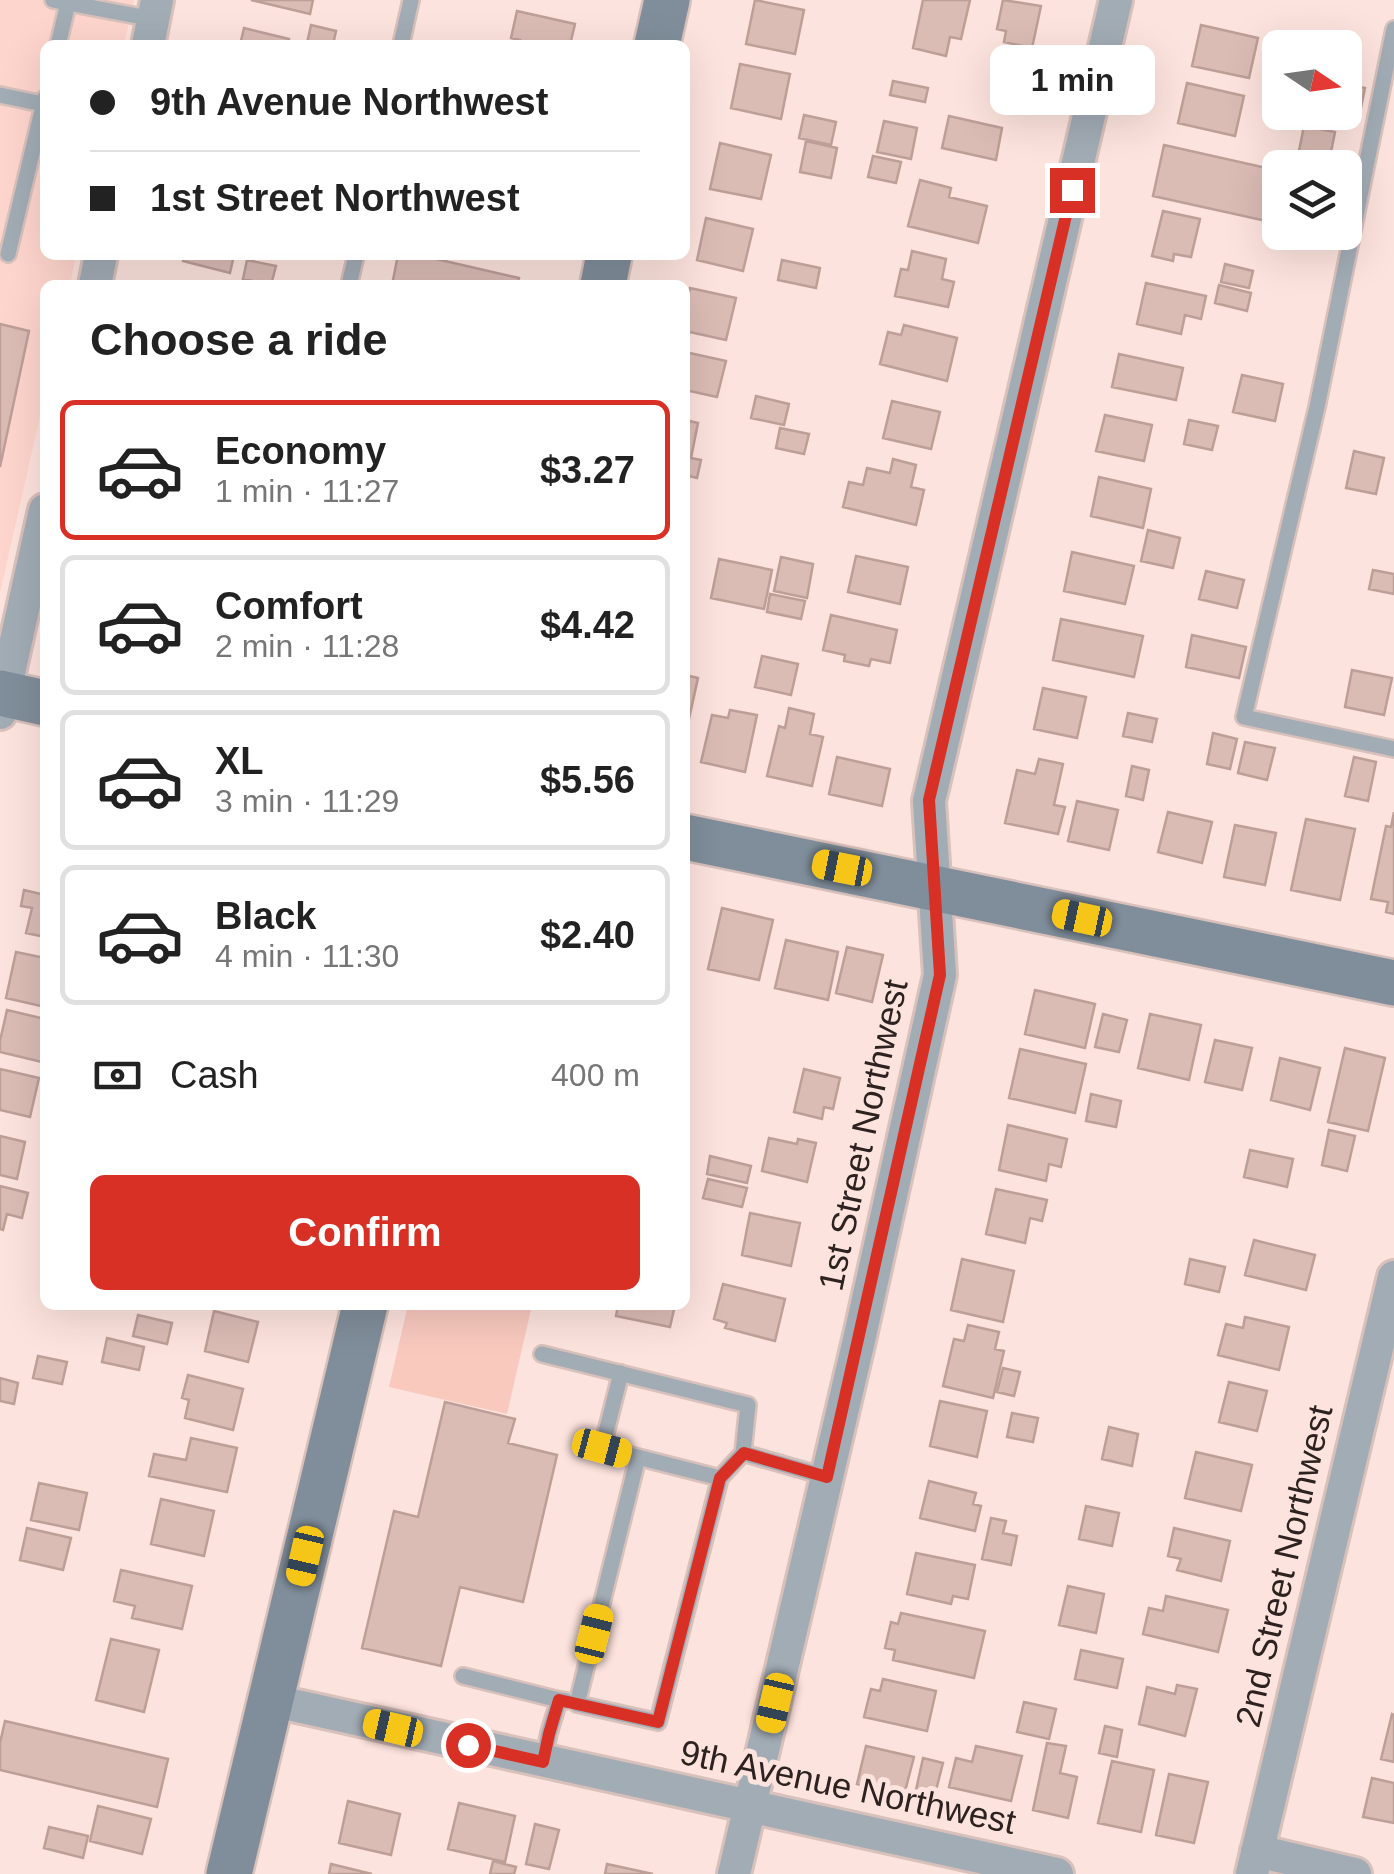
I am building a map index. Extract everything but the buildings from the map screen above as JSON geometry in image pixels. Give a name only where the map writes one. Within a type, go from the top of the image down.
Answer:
[{"type":"main road","points":[[658,40],[667,0]]},
{"type":"main road","points":[[690,837],[1394,984]]},
{"type":"main road","points":[[229,1874],[364,1310]]},
{"type":"street","name":"1st Street Northwest","points":[[734,1874],[940,975],[929,800],[1116,0]]},
{"type":"street","points":[[12,701],[40,539]]},
{"type":"street","name":"2nd Street Northwest","points":[[1255,1863],[1394,1278]]},
{"type":"street","name":"9th Avenue Northwest","points":[[270,1700],[1057,1874]]},
{"type":"street","points":[[1255,1863],[1356,1874]]},
{"type":"lane","points":[[402,40],[411,0]]},
{"type":"lane","points":[[58,40],[60,2],[153,22]]},
{"type":"lane","points":[[1394,29],[1317,406],[1244,717],[1394,750]]},
{"type":"lane","points":[[0,95],[40,100]]},
{"type":"lane","points":[[8,254],[40,118]]},
{"type":"lane","points":[[463,1676],[658,1722],[720,1478],[744,1453],[748,1405],[542,1354]]},
{"type":"lane","points":[[621,1373],[602,1448],[720,1478]]},
{"type":"lane","points":[[744,1453],[827,1477]]},
{"type":"lane","points":[[577,1704],[638,1458]]},
{"type":"lane","points":[[543,1762],[559,1700]]},
{"type":"shaded area","points":[[0,0],[134,0],[125,40],[40,40],[40,260],[75,260],[71,280],[40,280],[40,416],[0,593]]},
{"type":"shaded area","points":[[407,1310],[531,1310],[507,1414],[389,1387]]},
{"type":"route","points":[[468,1745],[543,1762],[559,1700],[658,1722],[720,1478],[744,1453],[827,1477],[940,975],[929,800],[1072,190]]}]
